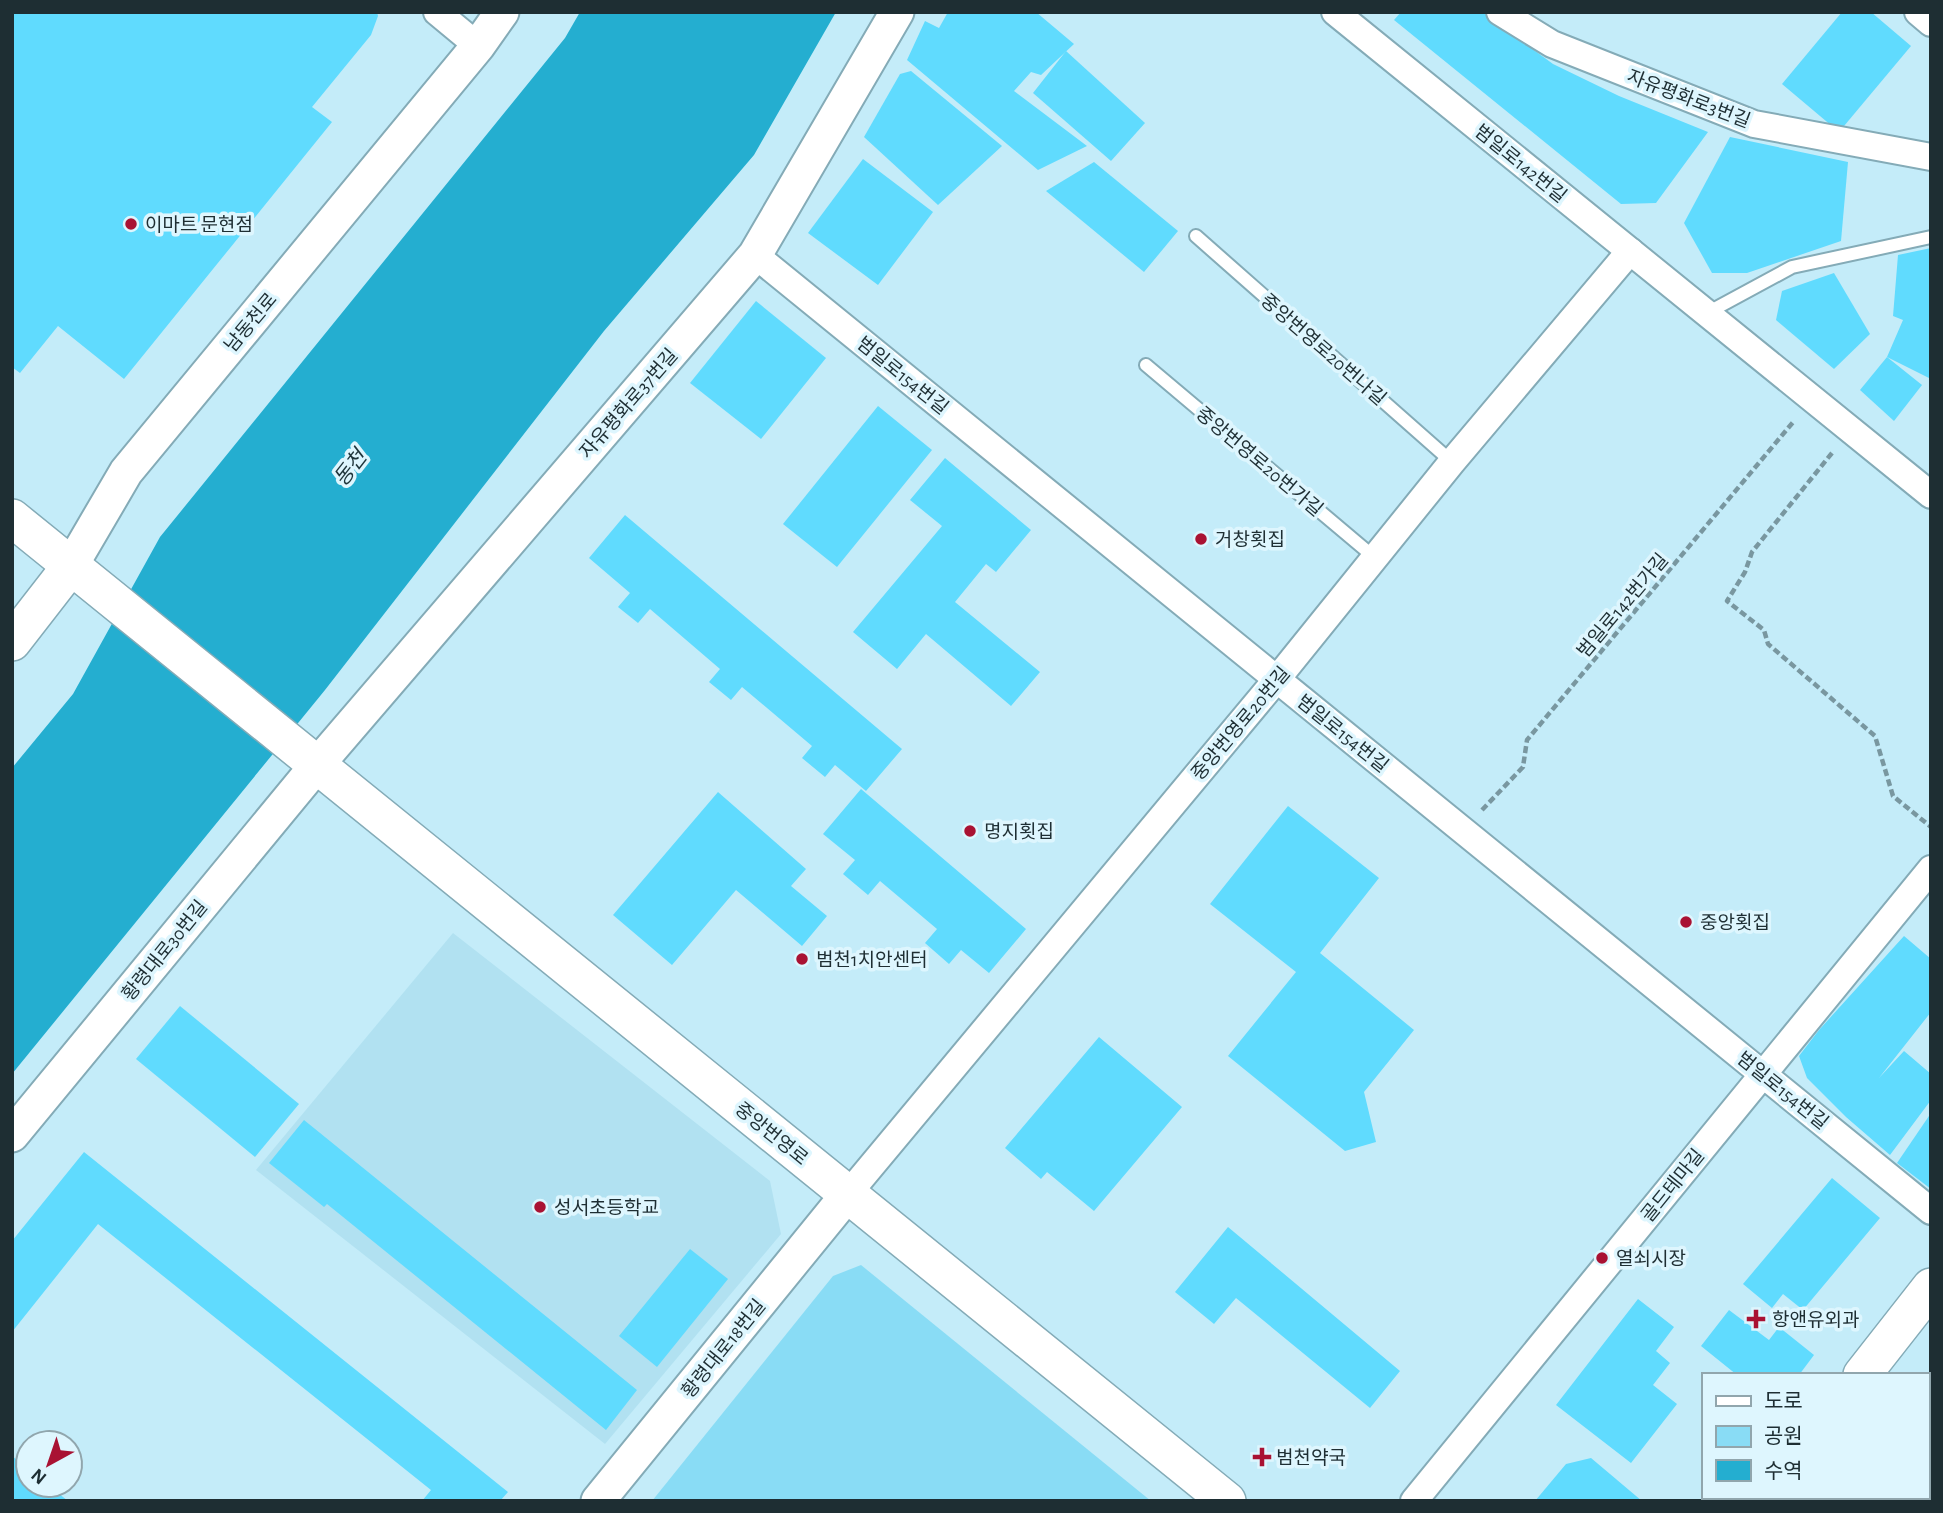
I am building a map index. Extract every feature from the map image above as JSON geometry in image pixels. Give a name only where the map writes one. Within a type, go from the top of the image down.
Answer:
[{"type":"main road","name":"중앙번영로","points":[[12,518],[1227,1501]]},
{"type":"main road","name":"남동천로","points":[[12,642],[71,566]]},
{"type":"main road","points":[[1864,1373],[1931,1287]]},
{"type":"street","points":[[437,12],[478,46]]},
{"type":"street","name":"남동천로","points":[[71,566],[126,471],[478,46],[502,12]]},
{"type":"street","name":"자유평화로37번길","points":[[317,765],[755,255],[897,12]]},
{"type":"street","name":"범일로142번길","points":[[1335,12],[1931,495]]},
{"type":"street","name":"자유평화로3번길","points":[[1500,12],[1552,44],[1754,124],[1931,157]]},
{"type":"street","points":[[1918,12],[1931,23]]},
{"type":"street","name":"중앙번영로20번길","points":[[848,1194],[1277,679],[1374,556],[1630,251]]},
{"type":"street","name":"범일로154번길","points":[[755,255],[1931,1211]]},
{"type":"street","name":"황령대로30번길","points":[[12,1135],[317,765]]},
{"type":"street","name":"골드테마길","points":[[1414,1501],[1931,869]]},
{"type":"street","name":"황령대로18번길","points":[[598,1501],[848,1194]]},
{"type":"lane","name":"중앙번영로20번나길","points":[[1196,236],[1452,462]]},
{"type":"lane","points":[[1707,314],[1792,267],[1931,237]]},
{"type":"lane","name":"중앙번영로20번가길","points":[[1146,365],[1374,556]]},
{"type":"path","name":"범일로142번가길","points":[[1463,831],[1523,767],[1527,740],[1812,399]]},
{"type":"path","points":[[1851,430],[1752,552],[1745,572],[1727,601],[1764,630],[1768,644],[1875,736],[1893,796],[1931,827]]},
{"type":"shaded area","name":"성서초등학교","points":[[453,933],[770,1181],[781,1234],[605,1444],[256,1170]]},
{"type":"green space","points":[[861,1265],[1151,1501],[652,1501],[833,1276]]},
{"type":"water","name":"동천","points":[[580,12],[836,12],[754,155],[604,331],[325,690],[12,1074],[12,768],[73,694],[160,537],[565,38]]},
{"type":"building","name":"이마트 문현점","points":[[12,12],[377,12],[371,35],[312,107],[332,122],[124,379],[58,326],[20,373],[12,367]]},
{"type":"building","points":[[948,12],[1036,12],[1074,44],[1041,75],[1031,72],[1014,91],[1087,146],[1038,170],[907,60],[925,21],[939,28]]},
{"type":"building","points":[[1401,12],[1482,12],[1553,64],[1619,96],[1708,132],[1656,203],[1621,204],[1394,20]]},
{"type":"building","points":[[1842,12],[1871,12],[1911,46],[1839,132],[1782,84]]},
{"type":"building","points":[[1066,51],[1145,123],[1111,161],[1033,93]]},
{"type":"building","points":[[911,71],[1002,146],[938,205],[864,137],[900,74]]},
{"type":"building","points":[[1730,137],[1848,162],[1841,241],[1747,273],[1712,273],[1684,223]]},
{"type":"building","points":[[863,159],[933,212],[878,285],[808,233]]},
{"type":"building","points":[[1094,162],[1178,231],[1144,272],[1046,191]]},
{"type":"building","points":[[1931,248],[1929,378],[1887,357],[1903,320],[1893,316],[1898,255]]},
{"type":"building","points":[[1834,273],[1870,334],[1834,369],[1776,320],[1782,291]]},
{"type":"building","points":[[756,301],[826,358],[761,439],[690,383]]},
{"type":"building","points":[[1887,357],[1922,385],[1894,421],[1860,390]]},
{"type":"building","points":[[878,406],[932,450],[837,567],[783,524]]},
{"type":"building","points":[[945,458],[1031,530],[996,572],[986,564],[955,602],[1040,672],[1011,706],[926,634],[897,669],[853,632],[942,526],[910,500]]},
{"type":"building","points":[[625,515],[902,749],[866,791],[835,765],[825,777],[802,758],[812,746],[742,687],[731,700],[709,682],[720,669],[650,609],[638,623],[618,607],[630,593],[589,558]]},
{"type":"building","points":[[861,789],[1026,929],[989,973],[961,950],[949,964],[925,943],[937,929],[880,881],[868,895],[843,874],[855,860],[823,834]]},
{"type":"building","points":[[718,792],[806,869],[791,886],[827,916],[802,946],[736,890],[672,965],[613,915]]},
{"type":"building","points":[[1288,806],[1379,878],[1320,953],[1414,1030],[1364,1092],[1376,1142],[1345,1151],[1228,1056],[1296,972],[1210,904]]},
{"type":"building","points":[[1904,936],[1931,959],[1931,1012],[1879,1078],[1904,1051],[1931,1074],[1931,1100],[1890,1155],[1807,1078],[1799,1056]]},
{"type":"building","points":[[180,1006],[299,1104],[255,1157],[136,1059]]},
{"type":"building","points":[[1099,1037],[1182,1107],[1094,1211],[1047,1172],[1041,1179],[1005,1148]]},
{"type":"building","points":[[1931,1113],[1931,1189],[1897,1163]]},
{"type":"building","points":[[304,1120],[637,1390],[606,1430],[327,1204],[324,1207],[269,1163]]},
{"type":"building","points":[[84,1152],[508,1492],[500,1501],[422,1501],[431,1490],[98,1224],[12,1332],[12,1241]]},
{"type":"building","points":[[1832,1178],[1880,1218],[1803,1310],[1783,1294],[1772,1308],[1743,1284]]},
{"type":"building","points":[[1228,1227],[1400,1371],[1370,1408],[1236,1298],[1214,1324],[1175,1292]]},
{"type":"building","points":[[690,1249],[728,1279],[657,1367],[619,1336]]},
{"type":"building","points":[[1638,1299],[1674,1327],[1656,1351],[1670,1363],[1653,1385],[1677,1404],[1631,1463],[1556,1405]]},
{"type":"building","points":[[1729,1310],[1769,1340],[1779,1327],[1814,1355],[1800,1373],[1735,1373],[1701,1346]]},
{"type":"building","points":[[12,1456],[14,1499],[68,1501],[12,1501]]},
{"type":"building","points":[[1591,1458],[1642,1501],[1535,1501],[1566,1464]]},
{"type":"place","name":"이마트 문현점","points":[[131,224]]},
{"type":"place","name":"거창횟집","points":[[1201,539]]},
{"type":"place","name":"명지횟집","points":[[970,831]]},
{"type":"place","name":"중앙횟집","points":[[1686,922]]},
{"type":"place","name":"범천1치안센터","points":[[802,959]]},
{"type":"place","name":"성서초등학교","points":[[540,1207]]},
{"type":"place","name":"열쇠시장","points":[[1602,1258]]},
{"type":"place","name":"항앤유외과","points":[[1756,1319]]},
{"type":"place","name":"범천약국","points":[[1262,1457]]}]
